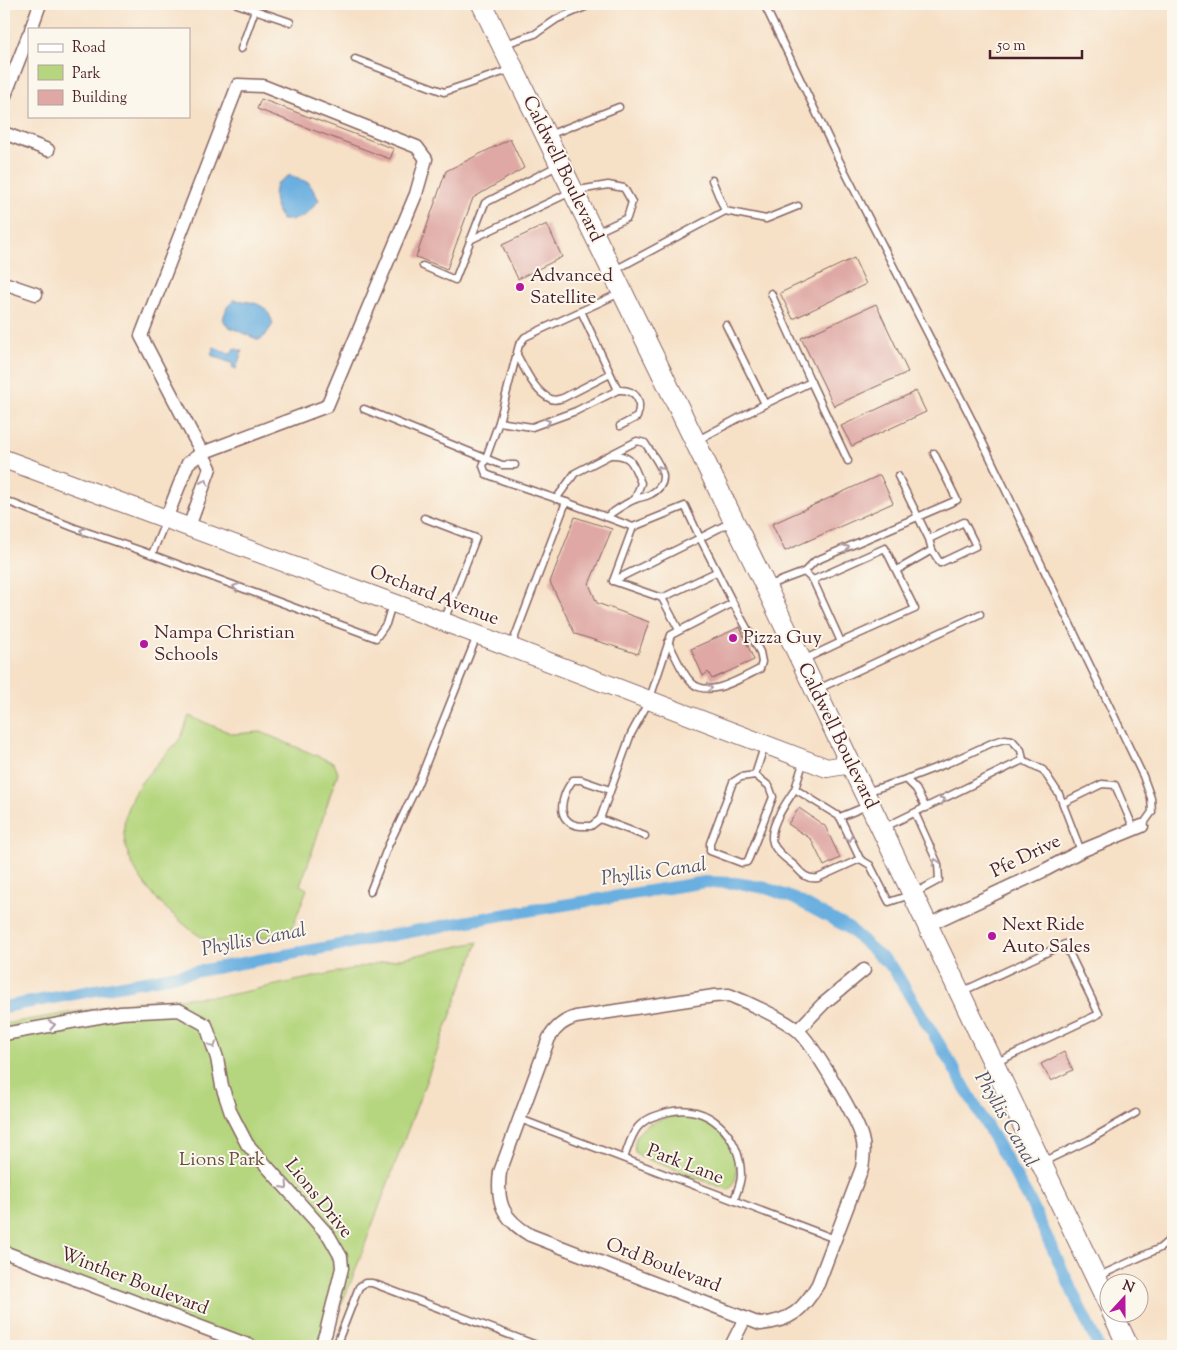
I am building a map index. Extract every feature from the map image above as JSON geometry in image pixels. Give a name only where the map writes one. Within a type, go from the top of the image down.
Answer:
[{"type":"main road","name":"Caldwell Boulevard","points":[[482,4],[694,442],[766,586],[800,662],[882,828],[1100,1286]]},
{"type":"main road","points":[[1117,1322],[1128,1346]]},
{"type":"street","points":[[31,28],[40,4]]},
{"type":"street","points":[[4,98],[28,37]]},
{"type":"street","points":[[166,519],[188,463],[202,453],[327,406],[419,188],[426,159],[417,147],[263,86],[238,85],[141,336],[202,453],[210,468],[189,527]]},
{"type":"street","points":[[4,133],[48,150]]},
{"type":"street","points":[[4,283],[36,294]]},
{"type":"street","name":"Orchard Avenue","points":[[4,459],[444,622],[827,768],[850,764]]},
{"type":"street","name":"Pfe Drive","points":[[928,925],[1082,851],[1138,827]]},
{"type":"street","points":[[798,1030],[822,1004],[864,970]]},
{"type":"street","name":"Ord Boulevard","points":[[729,995],[798,1030],[815,1052],[858,1127],[863,1138],[865,1152],[862,1168],[818,1284],[808,1302],[792,1315],[774,1322],[760,1324],[530,1235],[516,1227],[505,1215],[498,1188],[500,1172],[520,1119],[550,1038],[555,1029],[564,1021],[576,1017],[729,995]]},
{"type":"street","name":"Lions Drive","points":[[4,1034],[121,1012],[179,1010],[206,1024],[231,1113],[247,1144],[329,1236],[341,1257],[342,1268],[321,1346]]},
{"type":"street","name":"Winther Boulevard","points":[[4,1252],[251,1346]]},
{"type":"street","points":[[731,1346],[745,1318]]},
{"type":"lane","points":[[237,4],[290,22]]},
{"type":"lane","points":[[502,45],[535,34],[557,19],[592,4]]},
{"type":"lane","points":[[764,4],[838,158],[977,429],[1144,776],[1151,798],[1152,812],[1138,827],[1115,785],[1102,784],[1063,803]]},
{"type":"lane","points":[[241,49],[255,10]]},
{"type":"lane","points":[[355,59],[444,92],[513,69]]},
{"type":"lane","points":[[546,136],[619,107]]},
{"type":"lane","points":[[423,266],[455,280],[485,203],[560,165]]},
{"type":"lane","points":[[712,180],[725,211]]},
{"type":"lane","points":[[470,240],[573,191],[608,185],[624,188],[632,202],[627,218],[594,234]]},
{"type":"lane","points":[[612,272],[725,211],[766,219],[798,206]]},
{"type":"lane","points":[[622,292],[525,336],[519,346],[499,422],[483,466],[486,474],[633,527],[685,506],[716,572],[760,652],[762,662],[760,669],[719,688],[700,687],[690,681],[668,642]]},
{"type":"lane","points":[[772,294],[848,461]]},
{"type":"lane","points":[[581,311],[618,390]]},
{"type":"lane","points":[[726,325],[765,404]]},
{"type":"lane","points":[[517,355],[538,388],[554,400],[563,398],[610,374]]},
{"type":"lane","points":[[694,442],[811,382]]},
{"type":"lane","points":[[499,422],[532,427],[576,411],[618,390],[627,390],[636,396],[640,407],[637,417],[620,426]]},
{"type":"lane","points":[[364,409],[502,465],[514,465]]},
{"type":"lane","points":[[556,499],[575,473],[637,441],[645,443],[662,470],[664,481],[661,487],[649,496],[635,499],[606,517]]},
{"type":"lane","points":[[766,586],[804,572],[815,561],[957,500],[934,453]]},
{"type":"lane","points":[[608,455],[628,457],[633,465],[641,483],[635,499]]},
{"type":"lane","points":[[898,476],[929,539],[932,550],[940,563],[976,546],[964,522],[929,539]]},
{"type":"lane","points":[[4,500],[75,528],[152,554],[281,604],[376,638],[386,624],[392,603]]},
{"type":"lane","points":[[511,648],[566,502]]},
{"type":"lane","points":[[424,518],[476,538],[444,622]]},
{"type":"lane","points":[[152,554],[166,519]]},
{"type":"lane","points":[[612,581],[733,521]]},
{"type":"lane","points":[[612,581],[633,527]]},
{"type":"lane","points":[[800,662],[915,609],[885,548],[813,580]]},
{"type":"lane","points":[[897,570],[932,550]]},
{"type":"lane","points":[[662,598],[716,572]]},
{"type":"lane","points":[[804,572],[813,580],[842,642]]},
{"type":"lane","points":[[612,581],[662,598],[679,630]]},
{"type":"lane","points":[[610,790],[581,780],[573,780],[568,786],[562,803],[563,813],[567,821],[578,826],[591,826],[600,818],[632,734],[649,700],[671,635],[733,602]]},
{"type":"lane","points":[[815,690],[980,614]]},
{"type":"lane","points":[[370,892],[388,846],[417,786],[478,635]]},
{"type":"lane","points":[[840,818],[867,799],[906,779],[1005,739],[1012,740],[1020,750],[1023,760],[1043,770],[1059,794],[1082,851]]},
{"type":"lane","points":[[755,775],[765,743]]},
{"type":"lane","points":[[805,759],[795,790],[779,816],[773,832],[773,844],[804,875],[812,879],[860,859]]},
{"type":"lane","points":[[882,828],[1023,760]]},
{"type":"lane","points":[[755,775],[769,786],[773,797],[750,858],[747,862],[742,863],[710,851],[710,843],[733,782],[741,777],[755,775]]},
{"type":"lane","points":[[906,779],[916,790],[926,808]]},
{"type":"lane","points":[[795,790],[840,818],[860,859],[870,865],[888,902],[913,894],[939,880],[938,864],[915,813]]},
{"type":"lane","points":[[600,818],[645,836]]},
{"type":"lane","points":[[960,993],[1065,944],[1099,1014],[994,1063]]},
{"type":"lane","name":"Park Lane","points":[[624,1158],[637,1128],[648,1119],[673,1111],[688,1110],[702,1114],[723,1127],[736,1148],[740,1161],[741,1176],[734,1200]]},
{"type":"lane","points":[[1042,1163],[1089,1140],[1136,1113]]},
{"type":"lane","name":"Park Lane","points":[[520,1119],[835,1239]]},
{"type":"lane","points":[[1096,1278],[1160,1248],[1173,1238]]},
{"type":"lane","points":[[1165,1244],[1173,1253]]},
{"type":"lane","points":[[336,1346],[359,1287],[364,1283],[372,1282],[539,1346]]},
{"type":"green space","points":[[189,716],[233,734],[261,732],[334,763],[338,773],[300,885],[307,889],[291,931],[238,942],[227,943],[208,940],[200,936],[165,908],[144,883],[128,855],[124,823],[131,799],[144,779],[179,740]]},
{"type":"green space","name":"Lions Park","points":[[478,942],[351,1282],[323,1346],[251,1346],[4,1251],[4,1024],[132,1002],[229,995]]},
{"type":"green space","points":[[684,1115],[711,1125],[720,1132],[730,1147],[736,1165],[736,1174],[734,1182],[729,1189],[642,1157],[635,1152],[635,1142],[643,1129],[658,1120]]},
{"type":"water","points":[[290,175],[309,183],[319,200],[304,216],[282,220],[274,194],[276,184]]},
{"type":"water","points":[[234,300],[258,304],[267,311],[273,324],[265,336],[259,340],[227,326],[223,319],[227,307]]},
{"type":"water","points":[[214,347],[231,354],[234,348],[242,351],[236,369],[232,367],[233,364],[211,355]]},
{"type":"building","points":[[261,99],[394,149],[390,159],[257,109]]},
{"type":"building","points":[[510,139],[524,168],[473,198],[447,269],[416,257],[446,171]]},
{"type":"building","points":[[547,224],[562,257],[518,279],[502,245]]},
{"type":"building","points":[[854,258],[866,284],[793,319],[780,293]]},
{"type":"building","points":[[876,304],[908,372],[834,406],[801,338]]},
{"type":"building","points":[[916,391],[926,412],[852,446],[841,426]]},
{"type":"building","points":[[880,475],[893,503],[785,551],[772,524]]},
{"type":"building","points":[[575,517],[612,529],[589,584],[597,603],[649,622],[638,654],[575,634],[550,582]]},
{"type":"building","points":[[740,627],[754,660],[712,679],[708,672],[703,676],[691,649]]},
{"type":"building","points":[[799,808],[825,826],[840,858],[824,866],[811,839],[788,824]]},
{"type":"building","points":[[1064,1052],[1073,1070],[1051,1081],[1041,1064]]},
{"type":"waterway","name":"Phyllis Canal","points":[[4,1007],[496,916],[705,882],[736,883],[766,888],[795,899],[847,927],[893,968],[949,1060],[1030,1201],[1098,1346]]},
{"type":"place","name":"Advanced Satellite","points":[[520,287]]},
{"type":"place","name":"Pizza Guy","points":[[733,638]]},
{"type":"place","name":"Nampa Christian Schools","points":[[144,644]]},
{"type":"place","name":"Next Ride Auto Sales","points":[[992,936]]}]
